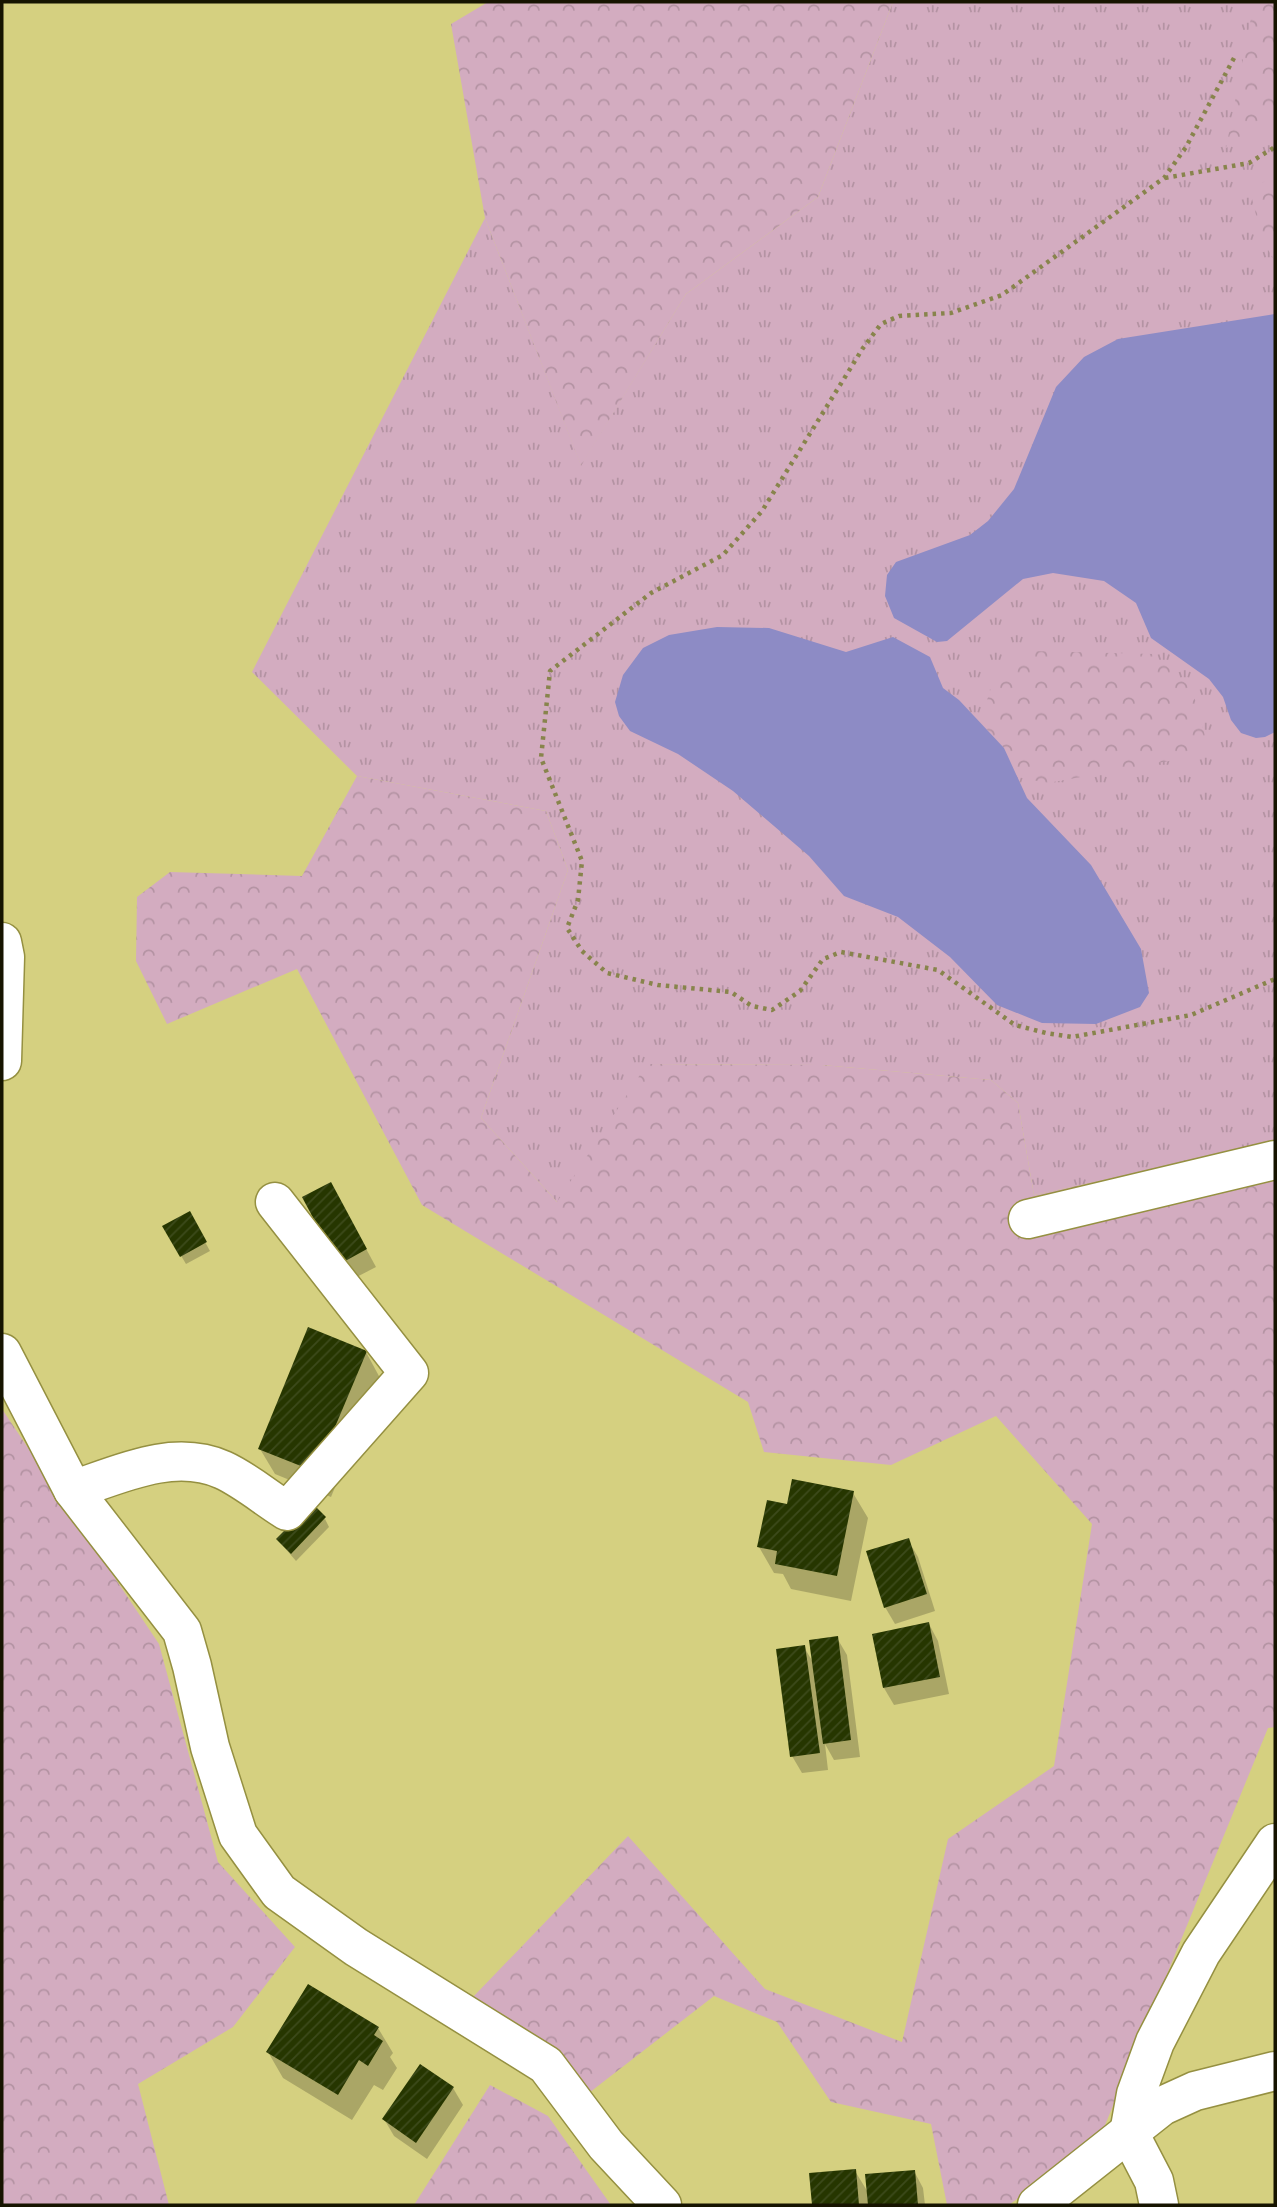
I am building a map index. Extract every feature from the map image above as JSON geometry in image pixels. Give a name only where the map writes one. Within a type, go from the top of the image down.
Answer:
[{"type":"street","points":[[2,942],[5,957],[2,1061]]},
{"type":"street","points":[[1028,1219],[1275,1160]]},
{"type":"street","points":[[73,1490],[143,1465],[194,1461],[224,1471],[287,1511],[409,1373],[275,1202]]},
{"type":"street","points":[[2,1353],[73,1490],[182,1631],[210,1747],[238,1835],[279,1892],[356,1947],[546,2065],[607,2145],[662,2205]]},
{"type":"street","points":[[1159,2205],[1154,2181],[1129,2133],[1136,2094],[1161,2031],[1201,1954],[1275,1843]]},
{"type":"street","points":[[1037,2205],[1163,2106],[1195,2091],[1275,2071]]},
{"type":"path","points":[[1234,58],[1186,147],[1164,178],[1002,295],[951,313],[900,316],[881,324],[863,348],[762,511],[723,555],[651,593],[550,671],[541,758],[582,861],[578,900],[567,928],[582,951],[607,973],[658,985],[731,992],[752,1006],[772,1010],[800,991],[823,959],[841,952],[938,970],[1015,1025],[1072,1037],[1191,1015],[1275,979]]},
{"type":"path","points":[[1164,178],[1249,163],[1275,147]]},
{"type":"green space","points":[[488,2],[893,2],[818,197],[686,294],[581,466],[485,218],[451,24]]},
{"type":"green space","points":[[893,2],[1275,2],[1275,1143],[1034,1195],[1018,1103],[991,1080],[822,1065],[648,1064],[558,1203],[481,1118],[568,870],[546,811],[357,776],[252,672],[485,218],[581,465],[686,294],[818,197]]},
{"type":"green space","points":[[1254,2],[1275,2],[1275,125],[1226,148]]},
{"type":"green space","points":[[1275,175],[1275,261],[1262,240],[1250,190]]},
{"type":"green space","points":[[1031,651],[1153,654],[1192,689],[1206,739],[1202,755],[1048,783],[1017,777],[1004,748],[980,722],[999,663]]},
{"type":"green space","points":[[357,776],[546,811],[568,870],[481,1118],[557,1202],[647,1064],[822,1065],[991,1080],[1018,1103],[1034,1195],[1275,1143],[1275,1727],[1268,1728],[1101,2135],[1009,2205],[947,2205],[931,2124],[831,2102],[777,2022],[714,1996],[585,2096],[473,1997],[628,1836],[765,1989],[902,2042],[948,1839],[1054,1766],[1092,1524],[996,1416],[891,1465],[764,1452],[748,1402],[422,1205],[297,969],[167,1024],[136,961],[137,897],[170,872],[302,876]]},
{"type":"green space","points":[[2,1409],[159,1644],[218,1862],[295,1947],[233,2027],[138,2084],[169,2205],[2,2205]]},
{"type":"green space","points":[[490,2085],[548,2116],[611,2205],[414,2205]]},
{"type":"water","points":[[1275,314],[1275,732],[1256,738],[1241,733],[1231,720],[1223,697],[1209,679],[1151,638],[1136,603],[1104,581],[1053,573],[1023,579],[947,641],[937,642],[894,618],[885,596],[887,575],[896,562],[970,535],[988,521],[1014,489],[1056,387],[1084,357],[1118,339]]},
{"type":"water","points":[[717,627],[769,628],[846,652],[893,637],[930,657],[943,688],[959,700],[1004,748],[1027,798],[1091,865],[1141,949],[1149,993],[1140,1007],[1096,1024],[1042,1023],[997,1005],[950,957],[898,917],[844,896],[809,856],[733,791],[678,754],[630,731],[619,716],[615,702],[623,675],[643,648],[669,635]]},
{"type":"building","points":[[331,1182],[367,1249],[338,1265],[302,1197]]},
{"type":"building","points":[[190,1211],[207,1242],[180,1257],[162,1226]]},
{"type":"building","points":[[308,1327],[367,1351],[316,1472],[258,1449]]},
{"type":"building","points":[[792,1479],[854,1491],[837,1576],[775,1564],[777,1551],[757,1547],[767,1500],[787,1504]]},
{"type":"building","points":[[312,1503],[326,1517],[291,1554],[276,1539]]},
{"type":"building","points":[[909,1538],[927,1594],[884,1608],[866,1551]]},
{"type":"building","points":[[929,1622],[940,1677],[883,1688],[872,1634]]},
{"type":"building","points":[[838,1636],[851,1740],[823,1744],[809,1640]]},
{"type":"building","points":[[805,1645],[820,1753],[790,1757],[776,1649]]},
{"type":"building","points":[[308,1984],[379,2027],[374,2035],[383,2041],[368,2066],[359,2060],[338,2095],[266,2052]]},
{"type":"building","points":[[420,2064],[454,2087],[416,2143],[382,2119]]},
{"type":"building","points":[[856,2169],[859,2205],[812,2205],[809,2173]]},
{"type":"building","points":[[915,2170],[918,2205],[868,2205],[865,2174]]}]
